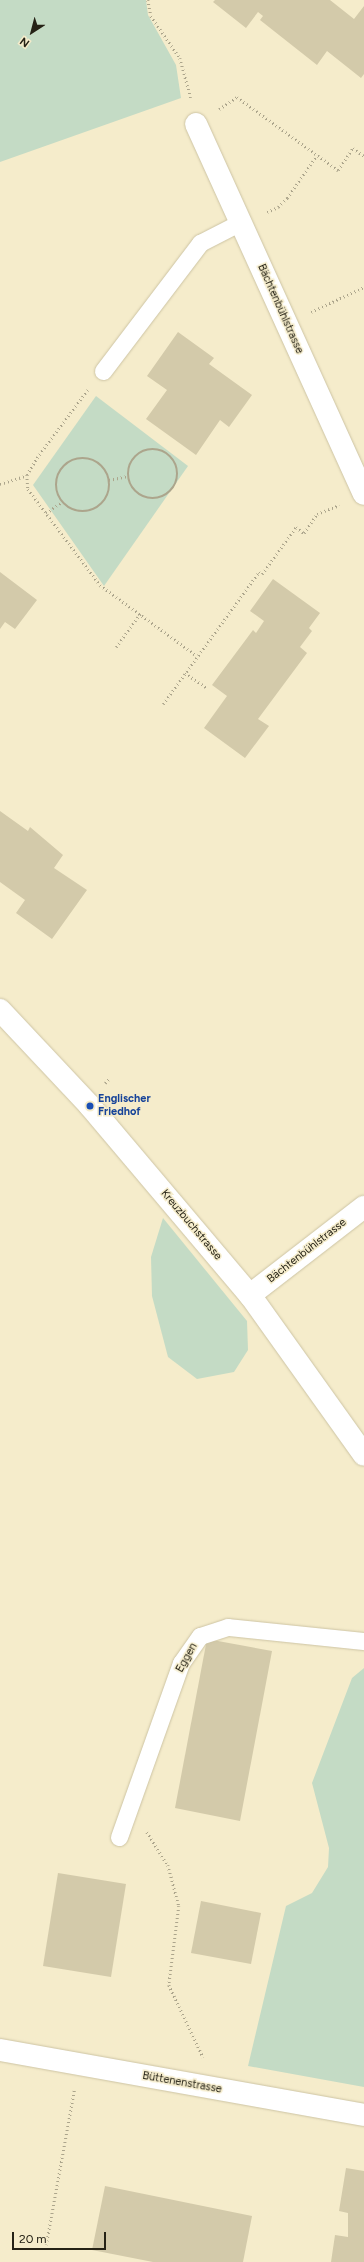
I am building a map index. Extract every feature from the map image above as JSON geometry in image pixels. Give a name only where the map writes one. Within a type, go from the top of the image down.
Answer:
[{"type":"street","name":"Bächtenbühlstrasse","points":[[196,124],[364,494]]},
{"type":"street","name":"Kreuzbuchstrasse","points":[[0,1010],[90,1106],[250,1295],[364,1455]]},
{"type":"street","name":"Bächtenbühlstrasse","points":[[250,1295],[364,1207]]},
{"type":"street","name":"Büttenenstrasse","points":[[0,2050],[364,2115]]},
{"type":"lane","points":[[103,371],[200,243],[241,222]]},
{"type":"lane","name":"Eggen","points":[[119,1837],[181,1663],[200,1636],[228,1627],[364,1641]]},
{"type":"path","points":[[148,0],[151,16],[180,58],[196,124],[237,97],[338,170],[353,148],[364,156]]},
{"type":"path","points":[[287,198],[317,155]]},
{"type":"path","points":[[287,324],[364,287]]},
{"type":"path","points":[[0,484],[27,475],[103,371]]},
{"type":"path","points":[[151,448],[170,454],[179,472],[173,490],[156,500],[137,494],[128,476],[133,457],[151,448]]},
{"type":"path","points":[[81,458],[99,463],[109,480],[107,497],[95,509],[77,511],[62,502],[56,484],[64,466],[81,458]]},
{"type":"path","points":[[27,475],[28,489],[100,585],[198,656]]},
{"type":"path","points":[[109,480],[128,476]]},
{"type":"path","points":[[46,513],[62,502]]},
{"type":"path","points":[[163,704],[296,527],[304,533],[314,519]]},
{"type":"path","points":[[116,647],[140,614]]},
{"type":"path","points":[[185,673],[206,688]]},
{"type":"path","points":[[129,1806],[168,1865],[175,1885],[179,1906],[169,1985],[193,2037]]},
{"type":"path","points":[[46,2245],[75,2088]]},
{"type":"green space","points":[[0,0],[146,0],[148,15],[176,65],[181,98],[0,162]]},
{"type":"green space","points":[[96,396],[188,466],[104,586],[33,485]]},
{"type":"green space","points":[[163,1218],[247,1321],[248,1350],[234,1372],[197,1379],[168,1357],[152,1296],[151,1257]]},
{"type":"green space","points":[[364,1668],[364,2087],[248,2066],[286,1906],[312,1893],[328,1867],[329,1848],[312,1783],[352,1678]]},
{"type":"building","points":[[215,0],[330,0],[354,19],[364,6],[364,74],[361,78],[327,51],[317,65],[260,20],[263,16],[258,12],[246,28],[213,2]]},
{"type":"building","points":[[178,332],[214,358],[209,364],[252,395],[229,427],[220,420],[196,455],[146,419],[167,390],[147,376]]},
{"type":"building","points":[[0,572],[37,600],[15,629],[5,622],[0,629]]},
{"type":"building","points":[[273,579],[320,613],[309,628],[312,631],[300,647],[307,653],[258,719],[269,726],[245,758],[204,728],[227,696],[212,685],[253,630],[256,633],[264,621],[250,611]]},
{"type":"building","points":[[0,811],[28,831],[30,827],[63,855],[54,868],[87,890],[52,939],[16,913],[25,900],[0,882]]},
{"type":"building","points":[[207,1639],[272,1651],[240,1821],[175,1808]]},
{"type":"building","points":[[58,1873],[126,1884],[111,1977],[43,1966]]},
{"type":"building","points":[[201,1901],[261,1913],[251,1964],[191,1953]]},
{"type":"building","points":[[346,2168],[364,2171],[364,2262],[331,2262],[335,2235],[348,2237],[348,2213],[339,2211]]},
{"type":"building","points":[[105,2186],[252,2216],[243,2262],[153,2262],[92,2250]]},
{"type":"place","name":"Englischer Friedhof","points":[[90,1106]]}]
